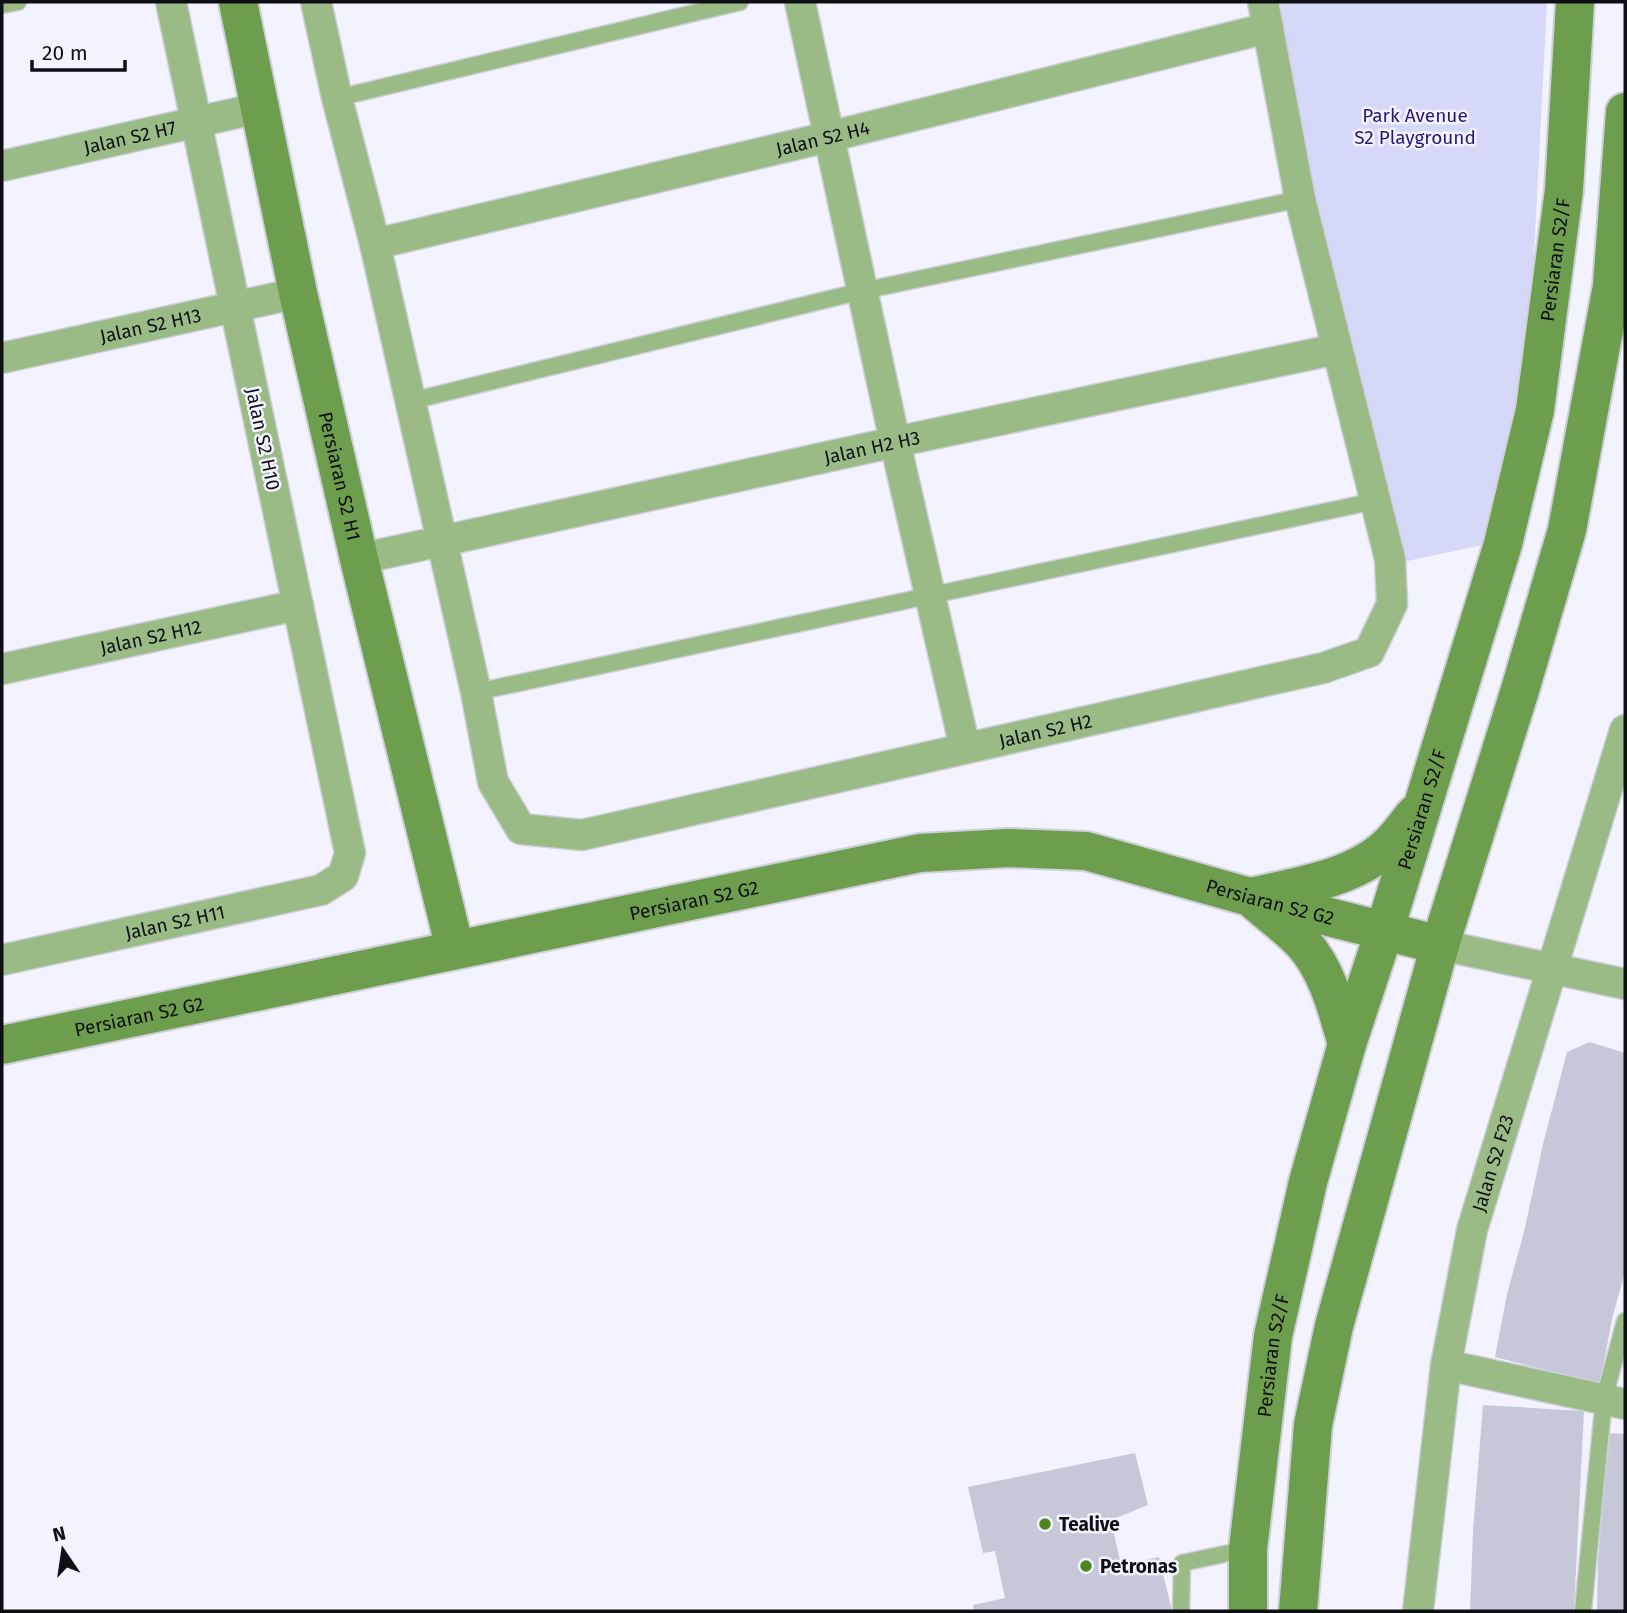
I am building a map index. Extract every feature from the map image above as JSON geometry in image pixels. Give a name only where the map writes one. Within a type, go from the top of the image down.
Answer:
[{"type":"main road","name":"Persiaran S2 H1","points":[[238,2],[298,293],[359,559],[455,948]]},
{"type":"main road","name":"Persiaran S2/F","points":[[1248,1611],[1248,1549],[1273,1336],[1308,1182],[1347,1044],[1503,544],[1535,410],[1564,190],[1575,2]]},
{"type":"main road","points":[[1298,1611],[1313,1425],[1334,1326],[1440,945],[1567,530],[1612,286],[1625,112]]},
{"type":"main road","points":[[1250,897],[1312,883],[1369,860],[1390,844],[1422,805]]},
{"type":"main road","name":"Persiaran S2 G2","points":[[2,1045],[455,948],[833,870],[932,853],[1008,848],[1086,851],[1250,897],[1440,945]]},
{"type":"main road","points":[[1250,897],[1303,944],[1318,965],[1336,1007],[1347,1044]]},
{"type":"street","name":"Jalan S2 H10","points":[[171,2],[350,853],[343,876]]},
{"type":"street","points":[[316,2],[337,98],[375,244],[476,692]]},
{"type":"street","points":[[800,2],[895,442],[965,748]]},
{"type":"street","points":[[1265,15],[1300,199],[1375,500]]},
{"type":"street","name":"Jalan S2 H4","points":[[375,244],[828,138],[1265,15]]},
{"type":"street","name":"Jalan S2 H7","points":[[2,166],[259,108]]},
{"type":"street","name":"Jalan S2 H13","points":[[2,358],[298,293]]},
{"type":"street","name":"Jalan H2 H3","points":[[359,559],[1337,349]]},
{"type":"street","name":"Jalan S2 H2","points":[[476,692],[493,782],[521,829],[582,835],[1323,667],[1369,652],[1392,604],[1390,558],[1375,500]]},
{"type":"street","name":"Jalan S2 H12","points":[[2,669],[298,605]]},
{"type":"street","name":"Jalan S2 F23","points":[[1418,1611],[1447,1365],[1472,1230],[1625,730]]},
{"type":"street","name":"Jalan S2 H11","points":[[2,960],[321,890],[343,876]]},
{"type":"street","points":[[1440,945],[1552,967],[1625,985]]},
{"type":"street","points":[[1447,1365],[1614,1401]]},
{"type":"lane","points":[[2,5],[18,2]]},
{"type":"lane","points":[[337,98],[740,2]]},
{"type":"lane","points":[[411,401],[862,292],[1300,199]]},
{"type":"lane","points":[[476,692],[1375,500]]},
{"type":"lane","points":[[1583,1611],[1625,1321]]},
{"type":"lane","points":[[1181,1611],[1182,1563],[1248,1549]]},
{"type":"green space","name":"Park Avenue S2 Playground","points":[[1267,2],[1547,2],[1526,411],[1492,543],[1398,563]]},
{"type":"building","points":[[1590,1042],[1625,1053],[1625,1272],[1612,1319],[1600,1384],[1495,1357],[1507,1294],[1567,1052]]},
{"type":"building","points":[[1483,1405],[1584,1411],[1574,1611],[1470,1611]]},
{"type":"building","points":[[1608,1433],[1625,1434],[1625,1611],[1597,1611],[1598,1560]]},
{"type":"building","points":[[1135,1453],[1148,1505],[1111,1520],[1121,1565],[1159,1557],[1172,1611],[974,1611],[973,1605],[1005,1598],[995,1551],[983,1553],[968,1487]]},
{"type":"place","name":"Tealive","points":[[1045,1524]]},
{"type":"place","name":"Petronas","points":[[1086,1566]]}]
